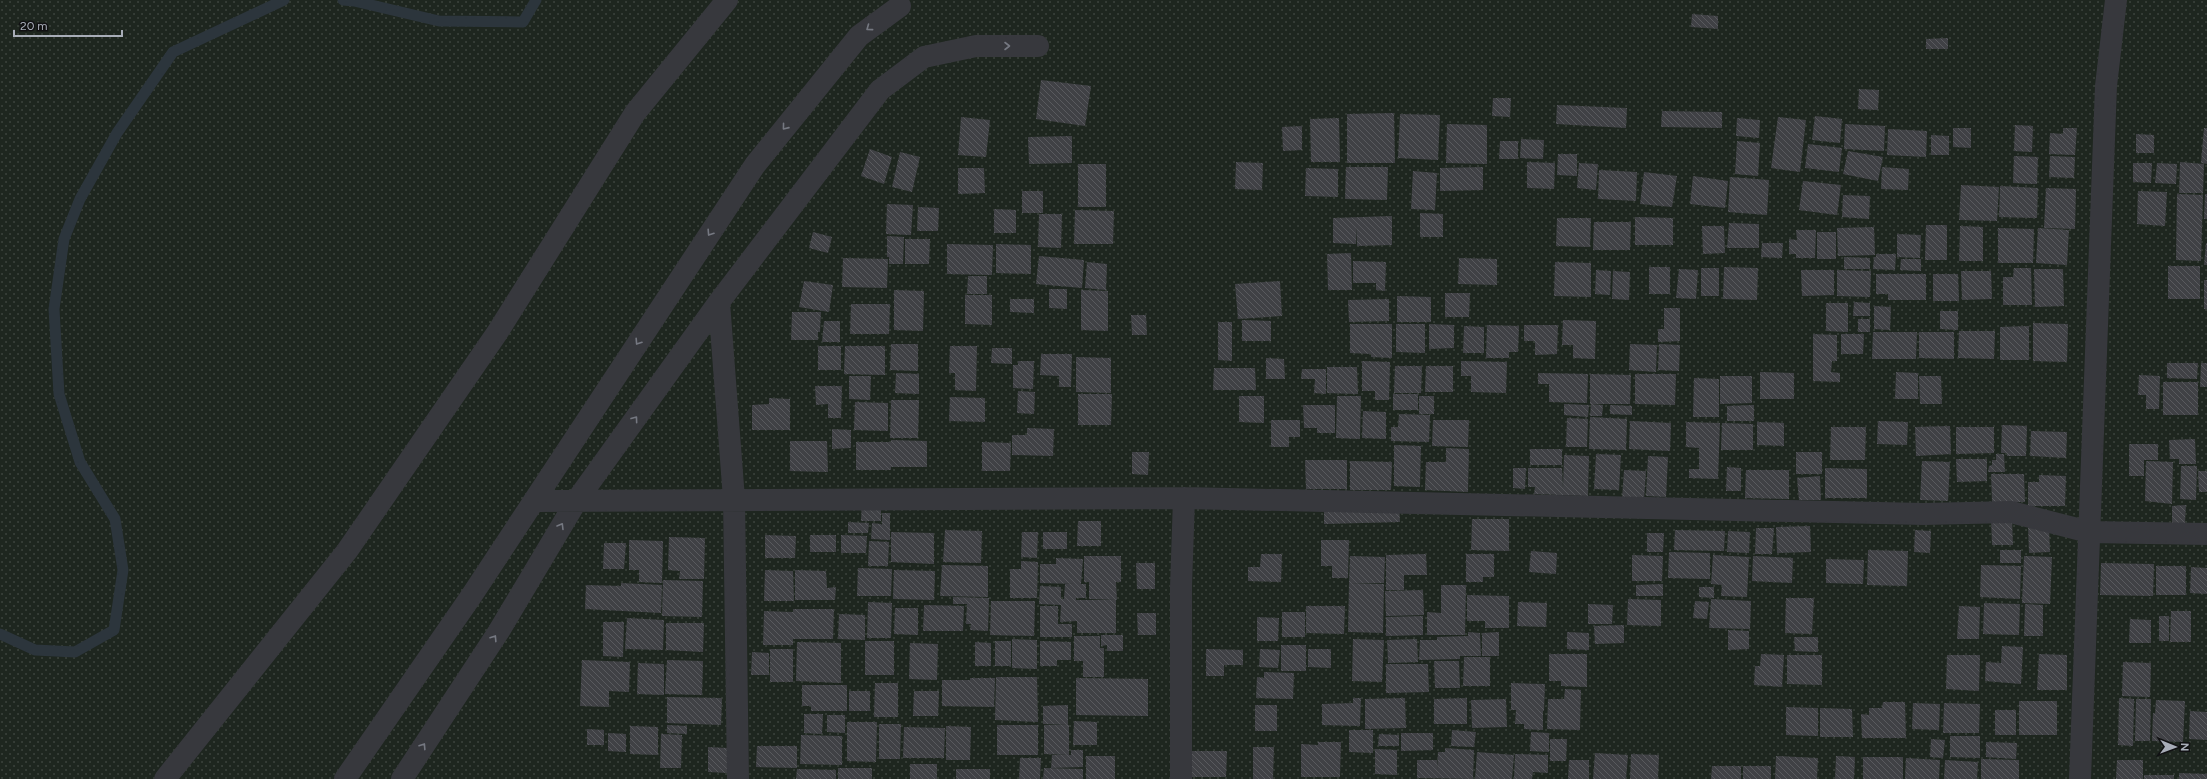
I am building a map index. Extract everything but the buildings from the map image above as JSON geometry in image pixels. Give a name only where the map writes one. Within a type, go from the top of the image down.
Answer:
[{"type":"street","points":[[165,779],[347,551],[497,334],[635,113],[727,0]]},
{"type":"street","points":[[2080,779],[2106,86],[2116,0]]},
{"type":"street","points":[[345,779],[472,595],[755,165],[858,36],[900,6]]},
{"type":"street","points":[[402,779],[499,631],[576,500],[719,302],[880,90],[924,56],[976,46],[1038,46]]},
{"type":"street","points":[[719,302],[734,499],[738,779]]},
{"type":"street","points":[[1181,779],[1181,587],[1184,498]]},
{"type":"street","points":[[534,501],[1184,498],[1924,514],[2011,512],[2089,532],[2207,534]]},
{"type":"shaded area","points":[[0,0],[2207,0],[2207,779],[0,779]]},
{"type":"waterway","points":[[0,634],[35,650],[75,652],[114,630],[123,570],[115,519],[80,462],[59,394],[54,309],[64,239],[80,199],[117,133],[173,52],[284,0]]},
{"type":"waterway","points":[[343,0],[354,1],[439,21],[523,22],[536,0]]}]
